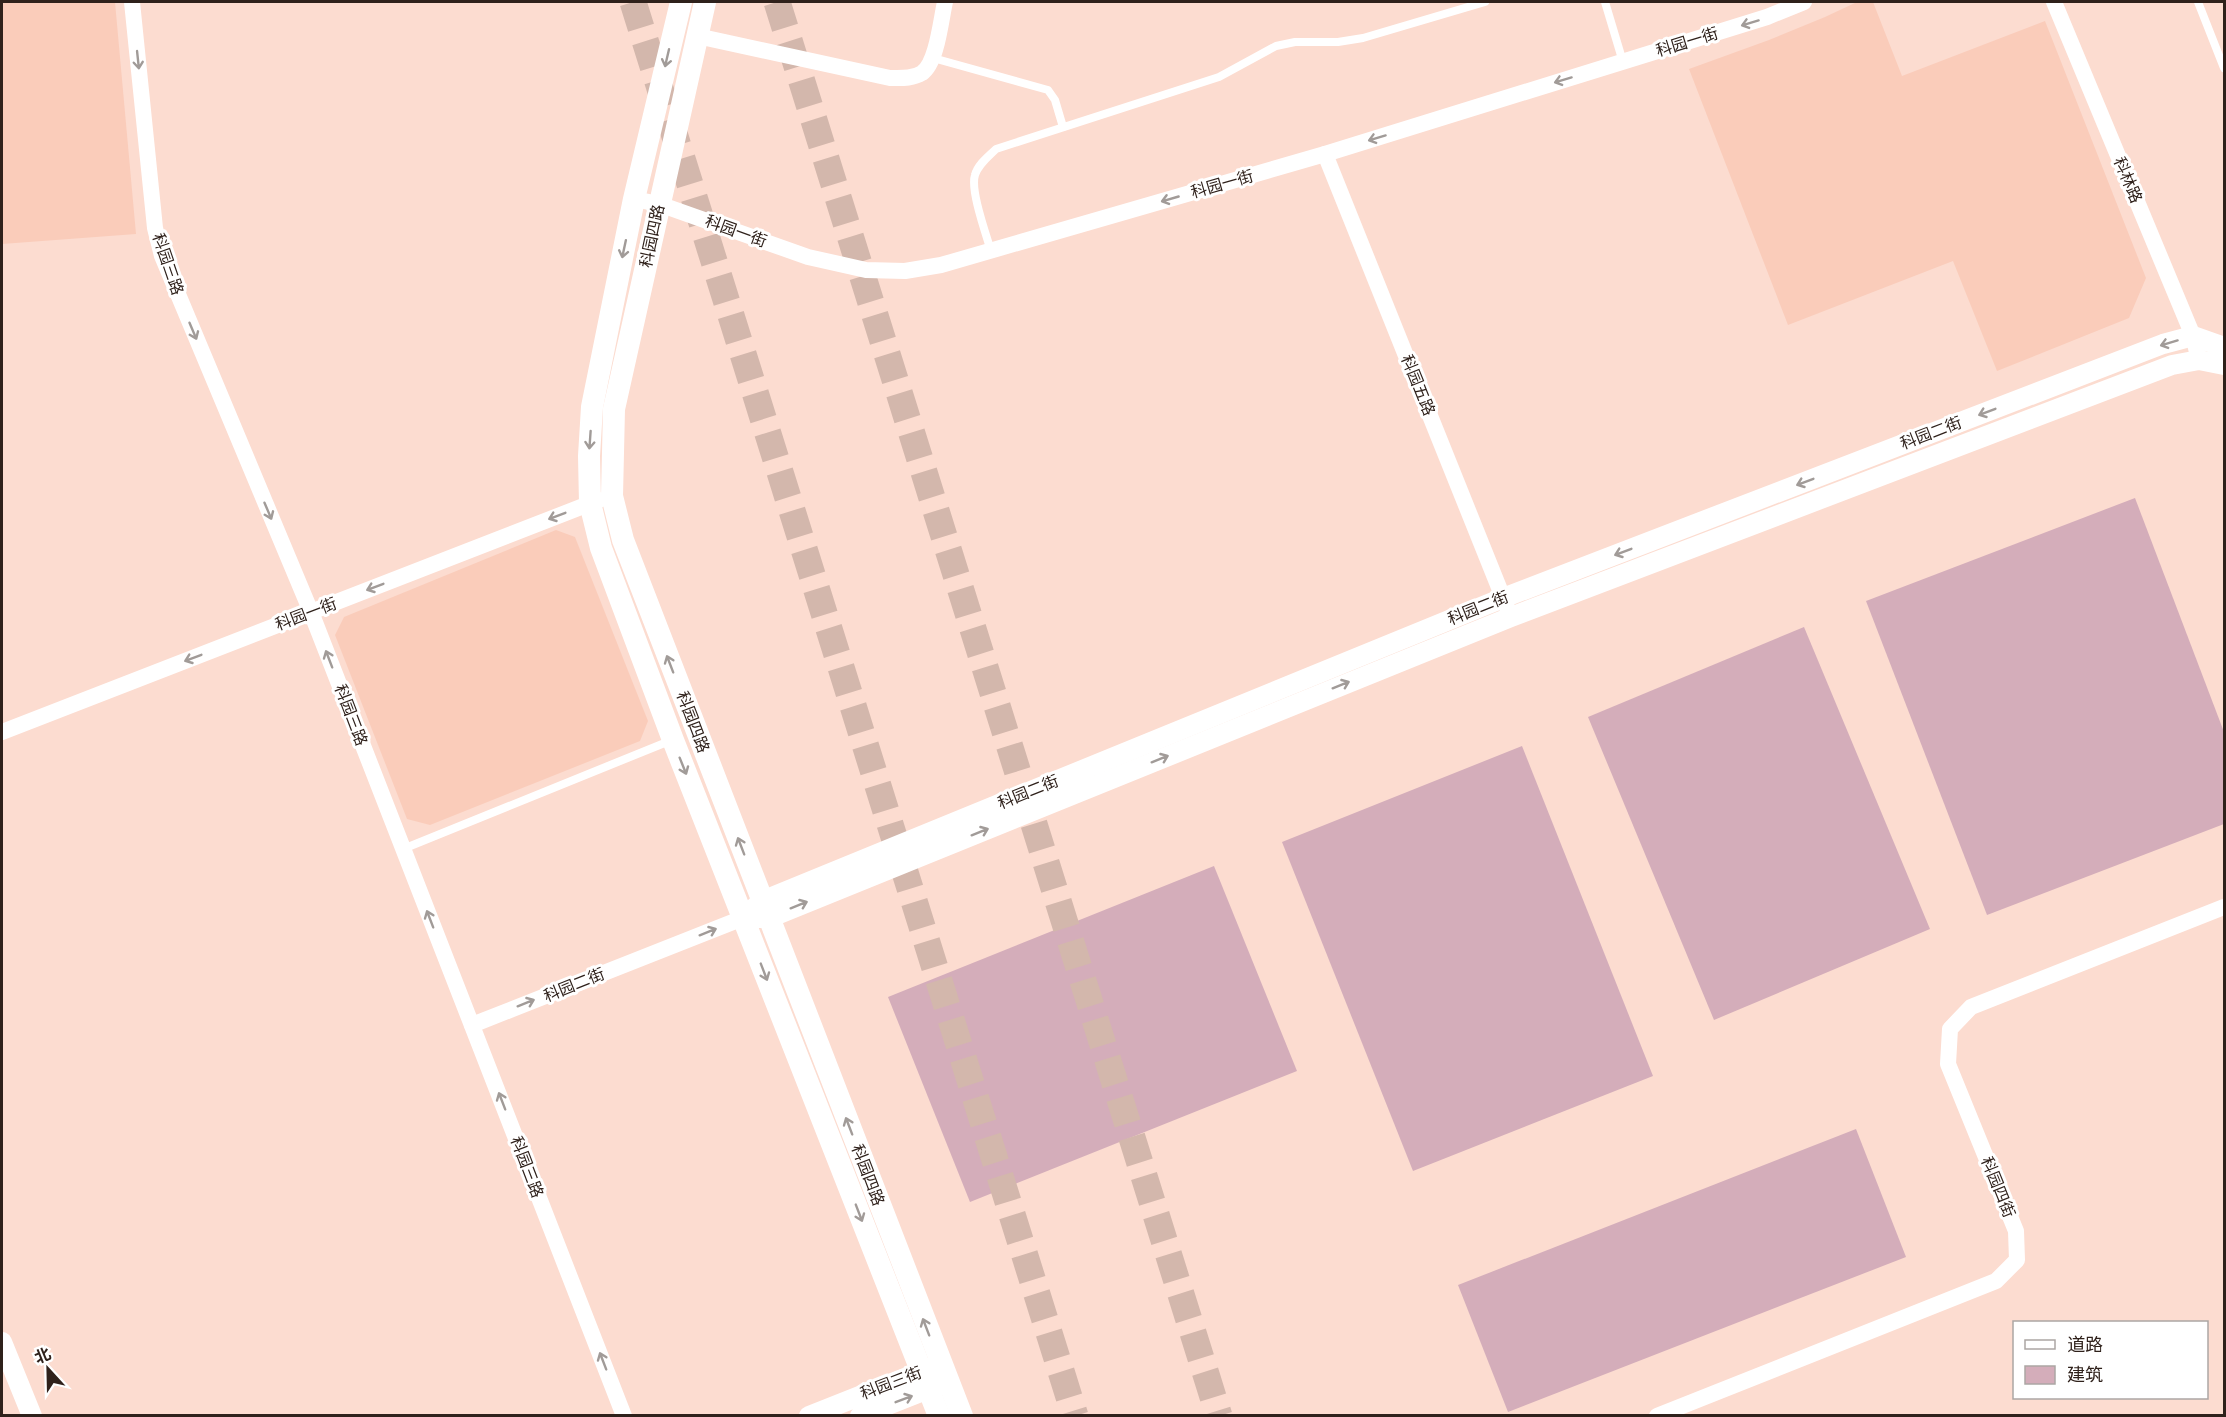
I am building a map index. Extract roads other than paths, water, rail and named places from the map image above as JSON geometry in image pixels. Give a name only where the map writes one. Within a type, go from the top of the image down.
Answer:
[{"type":"main road","name":"科园四路","points":[[681,2],[634,199],[592,407],[589,456],[601,500],[623,540],[765,909],[934,1377],[939,1416]]},
{"type":"main road","name":"科园四路","points":[[705,2],[614,409],[601,500],[601,548],[743,918],[934,1377],[962,1416]]},
{"type":"street","name":"科园三路","points":[[132,2],[155,228],[162,256],[311,612],[624,1416]]},
{"type":"street","points":[[698,36],[890,78],[908,78],[924,72],[933,58],[945,2]]},
{"type":"street","name":"科园一街","points":[[634,199],[659,204],[808,257],[866,270],[904,271],[941,266],[1325,154],[1767,17],[1804,2]]},
{"type":"street","name":"科林路","points":[[2054,2],[2193,336],[2199,360]]},
{"type":"street","name":"科园五路","points":[[1325,154],[1511,617]]},
{"type":"street","points":[[2193,336],[2224,347]]},
{"type":"street","name":"科园二街","points":[[472,1025],[765,909],[1503,598],[2163,344],[2193,336]]},
{"type":"street","name":"科园二街","points":[[765,909],[1511,617],[2172,365],[2199,360],[2224,365]]},
{"type":"street","name":"科园一街","points":[[2,732],[601,500]]},
{"type":"street","name":"科园四街","points":[[1657,1416],[1996,1281],[2017,1260],[2016,1231],[1948,1064],[1950,1029],[1971,1007],[2224,907]]},
{"type":"street","points":[[2,1342],[32,1416]]},
{"type":"street","name":"科园三街","points":[[809,1416],[934,1377]]},
{"type":"street","name":"科园三街","points":[[860,1416],[934,1377]]},
{"type":"lane","points":[[991,251],[974,186],[975,174],[996,149],[1219,77],[1275,46],[1295,42],[1338,42],[1363,38],[1485,2]]},
{"type":"lane","points":[[1605,2],[1623,62]]},
{"type":"lane","points":[[2198,2],[2224,68]]},
{"type":"lane","points":[[933,58],[1048,90],[1055,100],[1063,127]]},
{"type":"lane","points":[[403,849],[673,740]]},
{"type":"tunnel","points":[[633,2],[1075,1416]]},
{"type":"tunnel","points":[[777,2],[1219,1416]]}]
